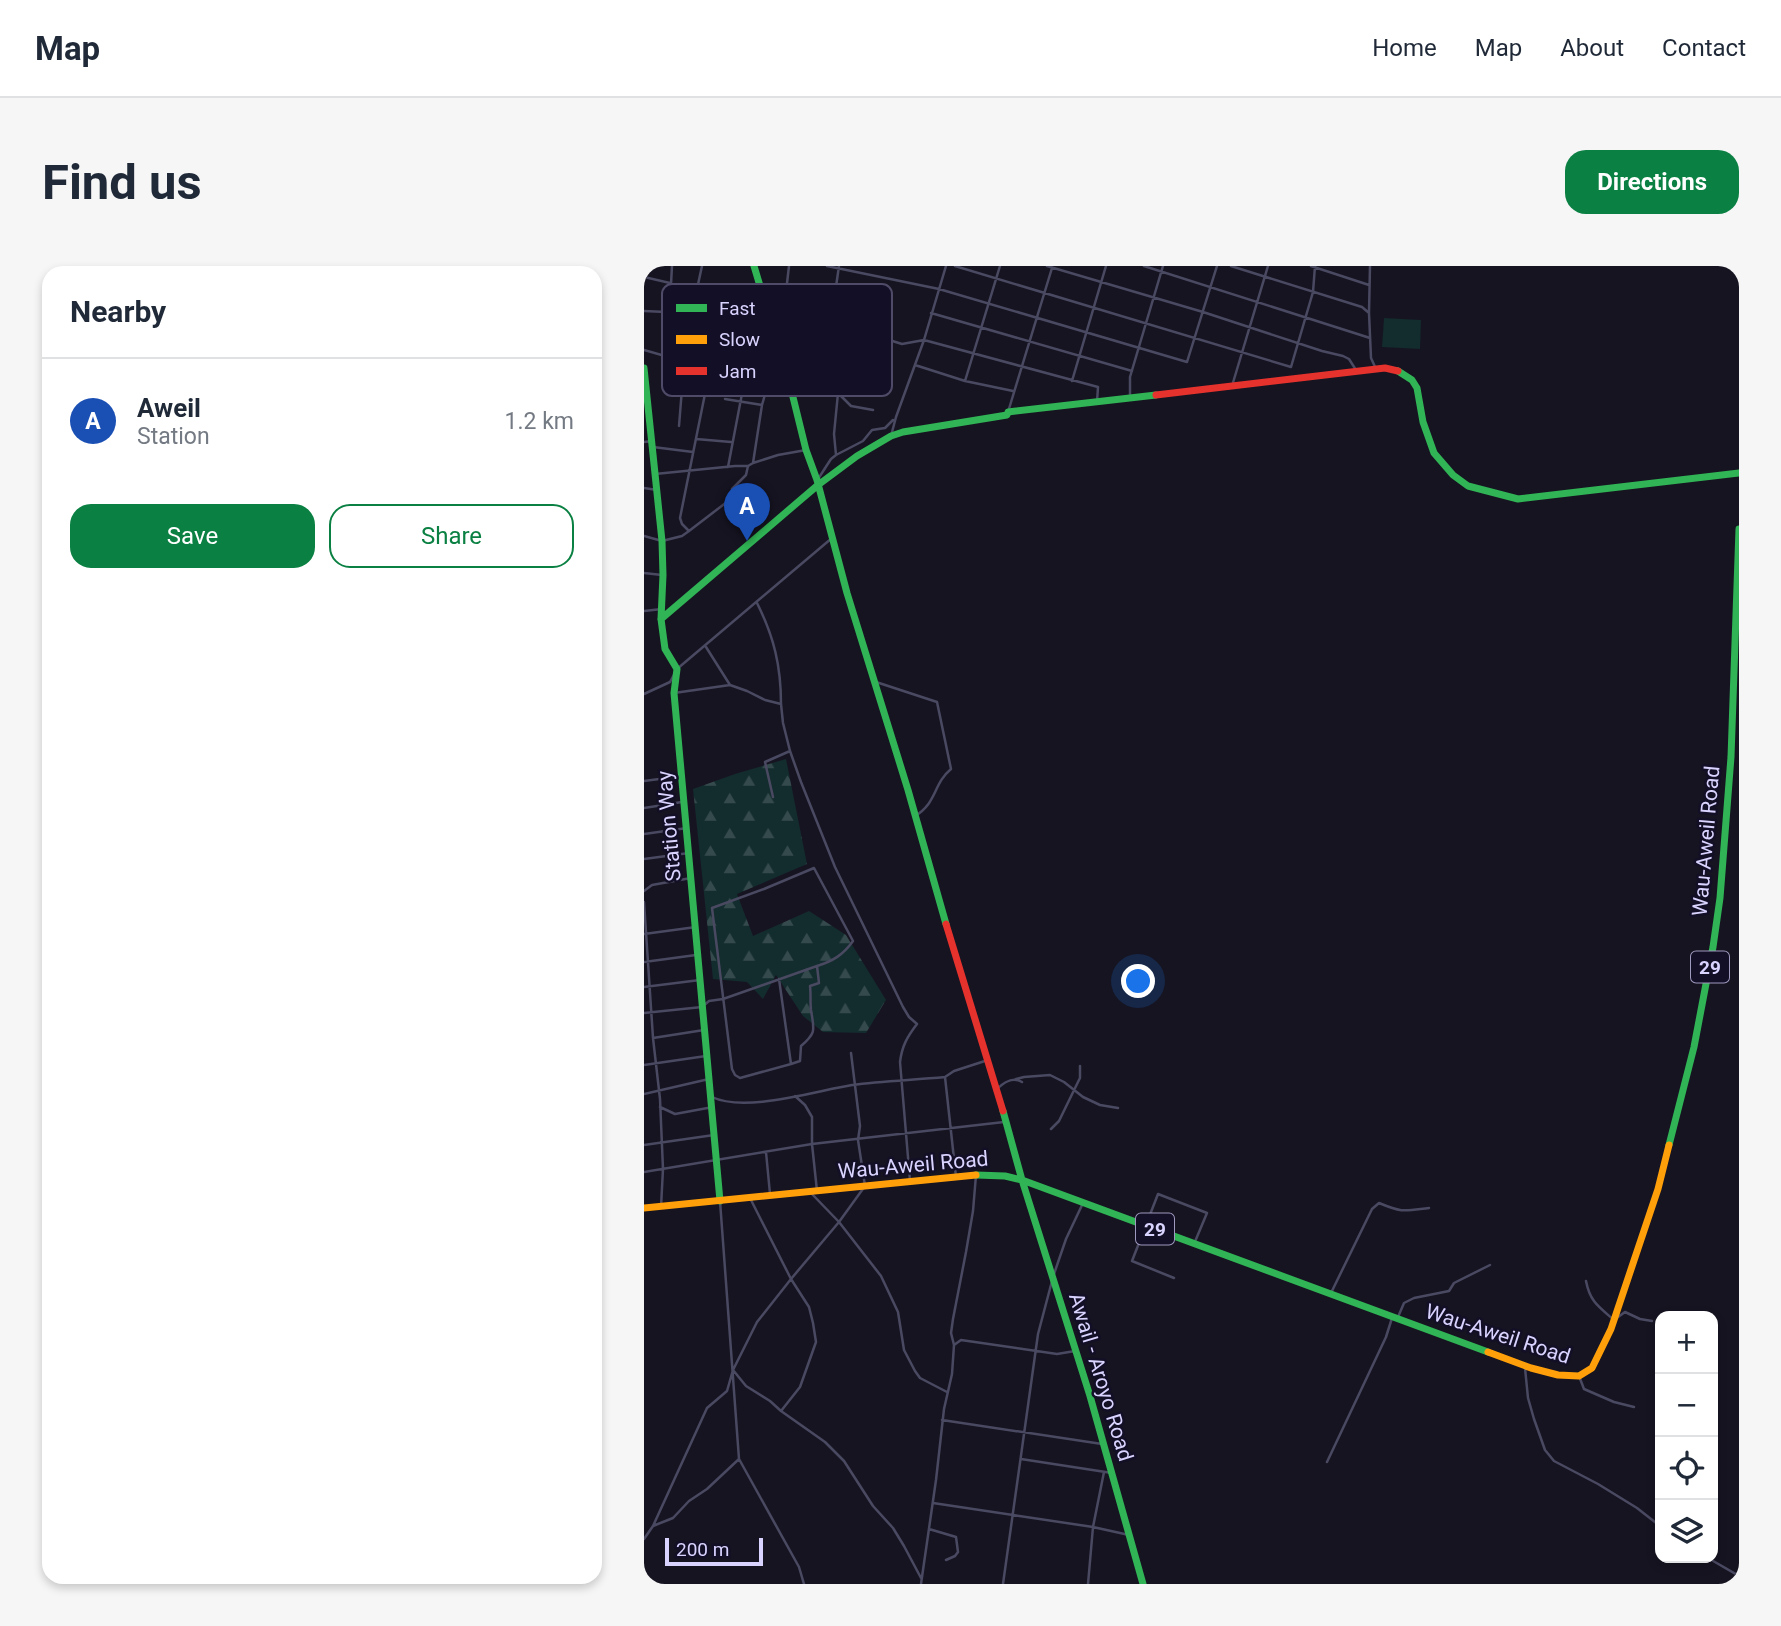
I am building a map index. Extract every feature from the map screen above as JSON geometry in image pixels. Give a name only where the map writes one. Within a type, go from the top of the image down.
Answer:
[{"type":"main road","name":"Awail - Aroyo Road","points":[[754,266],[759,284]]},
{"type":"main road","points":[[644,368],[662,541],[661,619],[665,649],[677,669]]},
{"type":"main road","points":[[661,619],[817,482],[857,456],[903,432],[1007,415],[1008,412],[1357,371],[1398,370],[1412,380],[1417,388],[1423,422],[1434,453],[1453,475],[1468,486],[1518,499],[1739,473]]},
{"type":"main road","name":"Awail - Aroyo Road","points":[[793,396],[806,450],[988,1060],[1004,1122],[1104,1445],[1108,1472],[1143,1584]]},
{"type":"main road","name":"Wau-Aweil Road","points":[[644,1208],[910,1181],[1005,1175],[1524,1366],[1558,1375],[1579,1377],[1595,1363],[1614,1320],[1645,1230],[1670,1145],[1694,1047],[1713,947],[1720,898],[1731,757],[1739,529]]},
{"type":"main road","name":"Station Way","points":[[677,669],[674,693],[720,1201]]},
{"type":"street","points":[[670,283],[672,266]]},
{"type":"street","points":[[698,284],[702,266]]},
{"type":"street","points":[[787,284],[789,266]]},
{"type":"street","points":[[827,266],[939,289],[1187,362],[1217,266]]},
{"type":"street","points":[[891,436],[946,266]]},
{"type":"street","points":[[956,266],[1291,367],[1314,292],[1313,266],[1369,285]]},
{"type":"street","points":[[965,381],[1000,266]]},
{"type":"street","points":[[1047,266],[1343,356],[1349,359],[1357,371]]},
{"type":"street","points":[[1072,380],[1106,266]]},
{"type":"street","points":[[1144,266],[1370,338]]},
{"type":"street","points":[[1130,398],[1132,371],[1163,266]]},
{"type":"street","points":[[1231,266],[1362,307],[1369,313]]},
{"type":"street","points":[[1232,386],[1268,266]]},
{"type":"street","points":[[1370,266],[1371,358],[1376,369]]},
{"type":"street","points":[[1008,412],[1053,267]]},
{"type":"street","points":[[644,277],[674,284]]},
{"type":"street","points":[[644,311],[662,312]]},
{"type":"street","points":[[931,313],[1132,371]]},
{"type":"street","points":[[892,342],[902,344],[924,340],[1098,387],[1097,402]]},
{"type":"street","points":[[644,350],[662,355]]},
{"type":"street","points":[[915,365],[965,381],[1014,391]]},
{"type":"street","points":[[679,426],[681,396]]},
{"type":"street","points":[[689,531],[682,524],[680,517],[705,396]]},
{"type":"street","points":[[728,467],[741,396]]},
{"type":"street","points":[[752,463],[764,396]]},
{"type":"street","points":[[836,455],[834,434],[838,396]]},
{"type":"street","points":[[841,396],[852,406],[873,410]]},
{"type":"street","points":[[725,399],[762,405]]},
{"type":"street","points":[[817,482],[831,459],[863,441],[872,430],[885,428],[896,417]]},
{"type":"street","points":[[696,439],[732,442]]},
{"type":"street","points":[[650,443],[693,452]]},
{"type":"street","points":[[655,474],[748,466],[778,455],[806,450]]},
{"type":"street","points":[[644,536],[662,541],[682,536],[736,495],[732,489],[746,475],[748,466]]},
{"type":"street","points":[[644,488],[657,490]]},
{"type":"street","points":[[644,694],[670,681],[677,669],[832,538]]},
{"type":"street","points":[[644,573],[663,575]]},
{"type":"street","points":[[757,602],[777,654],[783,723],[801,782],[835,867],[903,1007],[917,1024],[902,1048],[901,1081],[910,1181]]},
{"type":"street","points":[[644,611],[662,609]]},
{"type":"street","points":[[706,646],[730,685]]},
{"type":"street","points":[[874,681],[937,702],[951,769],[936,787],[932,801],[915,816]]},
{"type":"street","points":[[674,693],[730,685],[781,704]]},
{"type":"street","points":[[773,797],[765,762],[790,751]]},
{"type":"street","points":[[644,781],[682,776]]},
{"type":"street","points":[[644,808],[685,802]]},
{"type":"street","points":[[644,834],[687,828]]},
{"type":"street","points":[[644,859],[689,853]]},
{"type":"street","points":[[644,1013],[702,1007],[709,1001],[723,999],[779,979],[817,966],[832,961],[844,953],[853,941],[814,868],[712,908],[723,999],[730,1039],[732,1069],[735,1075],[740,1078],[800,1061],[801,1046],[811,1037],[815,1027],[810,986],[818,983],[817,966]]},
{"type":"street","points":[[644,891],[652,885],[691,877]]},
{"type":"street","points":[[644,902],[646,962],[662,1142],[661,1207]]},
{"type":"street","points":[[646,934],[696,927]]},
{"type":"street","points":[[646,962],[698,954]]},
{"type":"street","points":[[779,979],[791,1064]]},
{"type":"street","points":[[644,987],[701,980]]},
{"type":"street","points":[[653,1038],[704,1030]]},
{"type":"street","points":[[644,1539],[653,1526],[707,1408],[727,1391],[733,1370],[757,1322],[865,1186],[858,1140],[860,1126],[851,1053]]},
{"type":"street","points":[[644,1065],[706,1056]]},
{"type":"street","points":[[712,1097],[736,1103],[765,1101],[854,1085],[945,1077],[954,1071],[988,1060]]},
{"type":"street","points":[[1051,1129],[1059,1121],[1080,1078],[1080,1066]]},
{"type":"street","points":[[996,1090],[1007,1081],[1050,1075],[1083,1097],[1100,1105],[1118,1108]]},
{"type":"street","points":[[945,1077],[956,1177]]},
{"type":"street","points":[[644,1094],[709,1079]]},
{"type":"street","points":[[1016,1079],[1022,1082]]},
{"type":"street","points":[[795,1096],[805,1105],[812,1118],[813,1191],[881,1276],[898,1311],[904,1350],[915,1371],[920,1378],[947,1392]]},
{"type":"street","points":[[660,1107],[675,1114],[712,1107]]},
{"type":"street","points":[[644,1172],[812,1144],[1004,1122]]},
{"type":"street","points":[[644,1145],[714,1135]]},
{"type":"street","points":[[766,1152],[770,1196]]},
{"type":"street","points":[[921,1582],[942,1420],[951,1374],[954,1345],[951,1333],[973,1211],[976,1175]]},
{"type":"street","points":[[1174,1278],[1132,1261],[1158,1194],[1207,1213],[1194,1244]]},
{"type":"street","points":[[750,1198],[791,1279],[809,1307],[816,1342],[800,1387],[781,1411]]},
{"type":"street","points":[[720,1201],[739,1459],[799,1567],[804,1584]]},
{"type":"street","points":[[1003,1584],[1038,1334],[1053,1277],[1083,1203]]},
{"type":"street","points":[[1330,1295],[1372,1209],[1380,1203],[1396,1211],[1429,1208]]},
{"type":"street","points":[[1326,1462],[1404,1303],[1413,1298],[1449,1292],[1454,1283],[1490,1265]]},
{"type":"street","points":[[1586,1281],[1589,1296],[1614,1320],[1625,1312],[1651,1321]]},
{"type":"street","points":[[954,1345],[961,1340],[1057,1354],[1075,1351]]},
{"type":"street","points":[[1524,1366],[1534,1419],[1545,1450],[1553,1461],[1598,1484],[1655,1522]]},
{"type":"street","points":[[733,1370],[746,1386],[771,1401],[825,1442],[844,1461],[873,1506],[893,1528],[918,1571],[921,1582]]},
{"type":"street","points":[[1579,1377],[1584,1389],[1634,1407]]},
{"type":"street","points":[[942,1420],[1104,1445]]},
{"type":"street","points":[[653,1526],[673,1518],[739,1459]]},
{"type":"street","points":[[1021,1459],[1108,1472],[1093,1527],[1088,1584]]},
{"type":"street","points":[[933,1503],[1129,1535]]},
{"type":"street","points":[[929,1529],[956,1537],[958,1552],[946,1560]]},
{"type":"street","points":[[1717,1563],[1739,1576]]},
{"type":"green space","points":[[1384,318],[1421,320],[1420,349],[1382,347]]},
{"type":"green space","points":[[786,759],[807,864],[737,894],[753,936],[809,911],[846,935],[886,1000],[866,1033],[823,1032],[803,1016],[776,975],[763,999],[747,982],[713,979],[693,789]]},
{"type":"traffic: fast","points":[[754,266],[759,284]]},
{"type":"traffic: fast","points":[[644,368],[662,541],[661,619],[665,649],[677,669],[674,693],[720,1201]]},
{"type":"traffic: fast","points":[[1398,371],[1412,380],[1417,388],[1423,422],[1434,453],[1453,475],[1468,486],[1518,499],[1739,473]]},
{"type":"traffic: fast","points":[[661,619],[818,485],[857,456],[891,436],[1007,415],[1008,412],[1156,395]]},
{"type":"traffic: fast","points":[[793,396],[847,593],[946,924]]},
{"type":"traffic: fast","points":[[1669,1145],[1694,1047],[1720,898],[1731,757],[1739,529]]},
{"type":"traffic: fast","points":[[1003,1111],[1090,1396],[1143,1584]]},
{"type":"traffic: fast","points":[[976,1175],[1005,1176],[1022,1180],[1488,1352]]},
{"type":"traffic: slow","points":[[1488,1352],[1558,1375],[1579,1376],[1592,1368],[1611,1329],[1658,1189],[1669,1145]]},
{"type":"traffic: slow","points":[[644,1208],[976,1175]]},
{"type":"traffic: jam","points":[[1156,395],[1385,368],[1398,371]]},
{"type":"traffic: jam","points":[[946,924],[1003,1111]]},
{"type":"place","name":"Aweil","points":[[747,541]]}]
